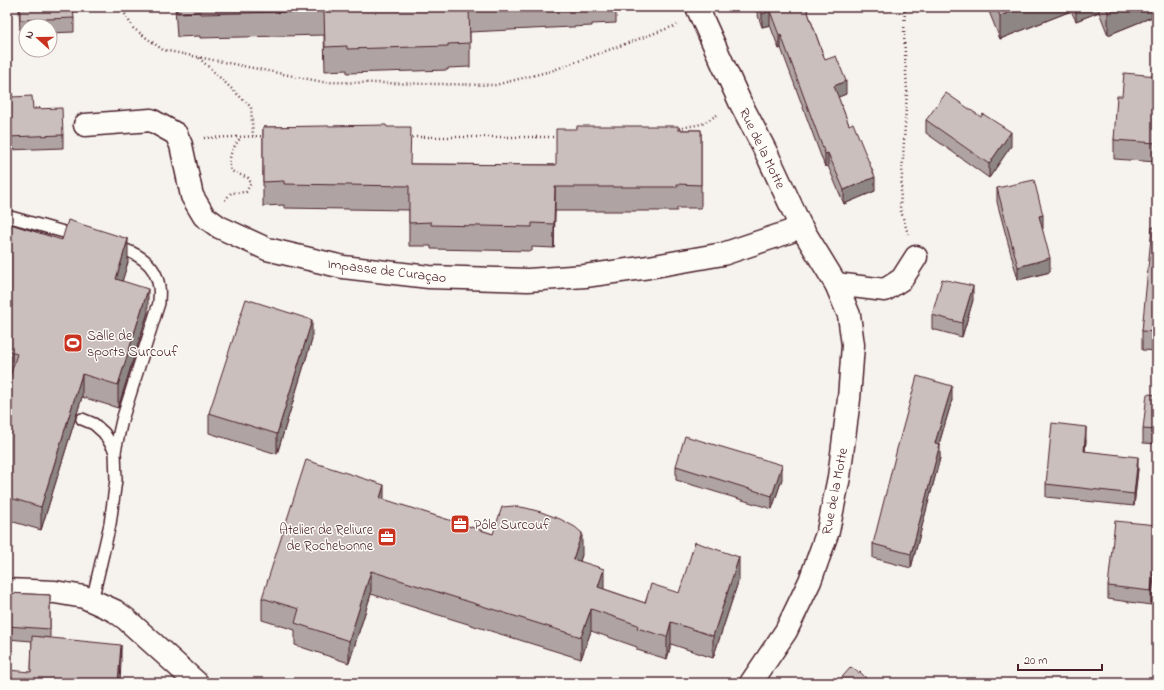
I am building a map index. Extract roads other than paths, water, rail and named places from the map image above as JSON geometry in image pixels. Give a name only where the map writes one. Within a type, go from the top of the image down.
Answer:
[{"type":"street","name":"Rue de la Motte","points":[[698,12],[800,225],[836,284],[849,315],[853,345],[849,399],[839,477],[828,531],[810,581],[786,631],[751,683]]},
{"type":"street","name":"Impasse de Curaçao","points":[[85,125],[151,120],[176,134],[181,145],[192,196],[204,216],[226,231],[268,249],[343,268],[430,277],[528,280],[585,276],[723,254],[789,232],[800,225]]},
{"type":"street","points":[[836,284],[885,290],[902,279],[916,257]]},
{"type":"street","points":[[7,590],[55,592],[84,597],[115,611],[126,619],[189,679]]},
{"type":"lane","points":[[7,216],[92,240]]},
{"type":"lane","points":[[92,601],[111,517],[116,480],[115,451],[122,420],[159,303],[159,287],[155,272],[148,263],[130,251],[107,244]]},
{"type":"lane","points":[[82,419],[94,424],[104,433],[115,451]]},
{"type":"place","name":"Salle de sports Surcouf","points":[[73,343]]},
{"type":"place","name":"Pôle Surcouf","points":[[460,524]]},
{"type":"place","name":"Atelier de Reliure de Rochebonne","points":[[387,537]]}]
